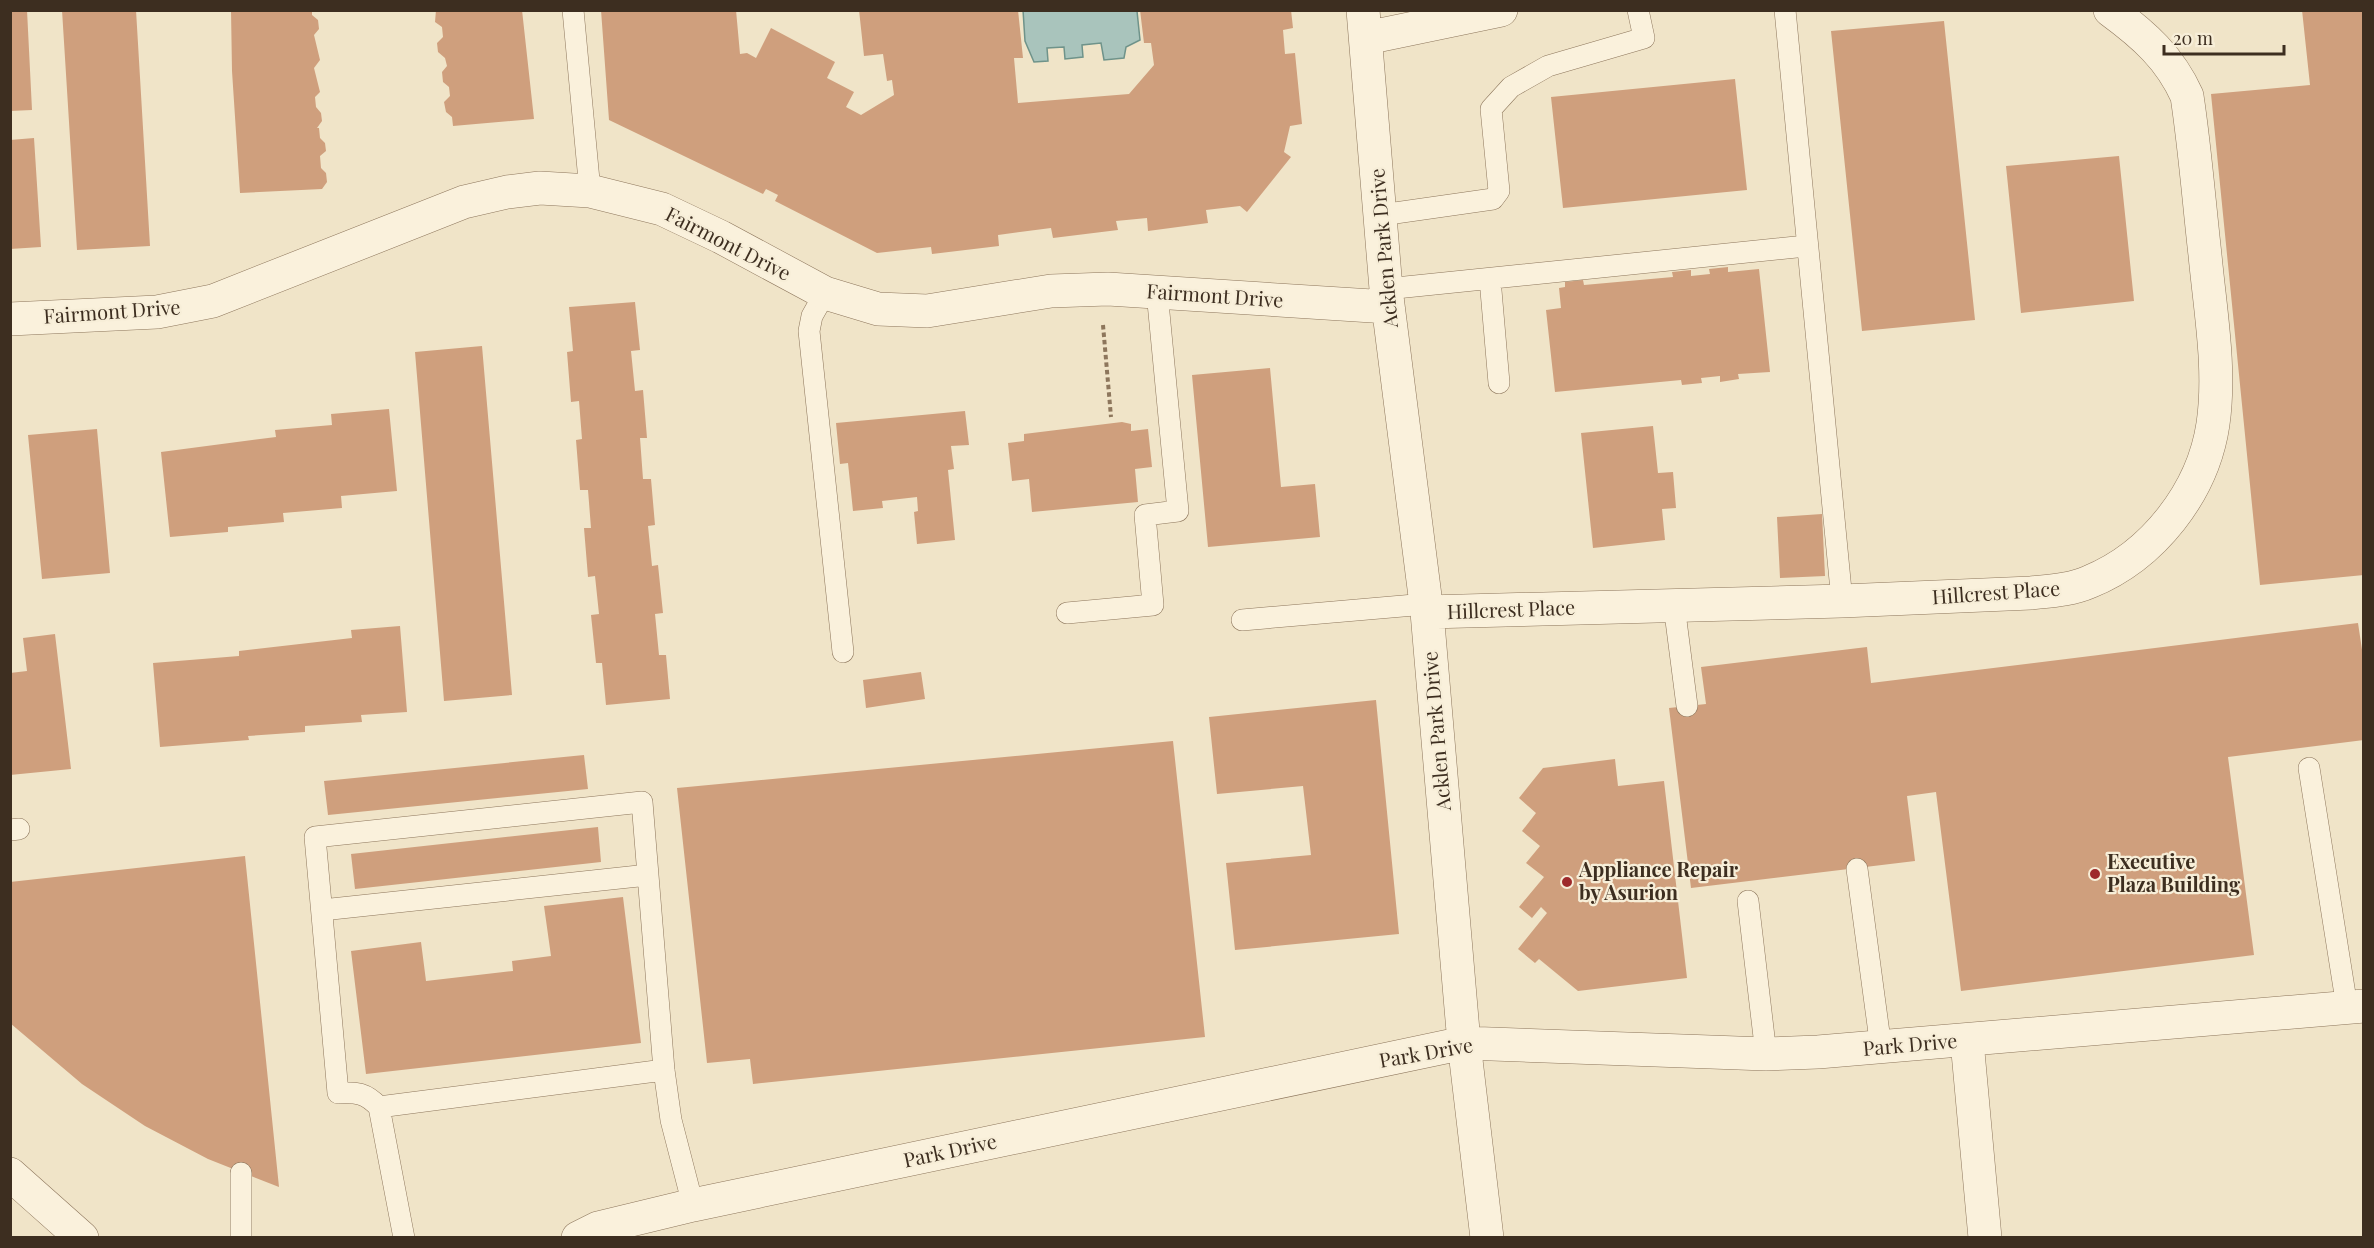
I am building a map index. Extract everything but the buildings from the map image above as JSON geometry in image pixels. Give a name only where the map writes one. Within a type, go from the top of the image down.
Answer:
[{"type":"street","points":[[1364,24],[1501,10]]},
{"type":"street","name":"Hillcrest Place","points":[[1426,608],[1842,601],[2031,593],[2061,590],[2087,583],[2110,572],[2153,538],[2171,519],[2195,479],[2206,455],[2215,396],[2206,266],[2187,96],[2177,74],[2163,54],[2140,32],[2110,10]]},
{"type":"street","name":"Acklen Park Drive","points":[[1364,24],[1387,298],[1426,608],[1464,1042],[1487,1238]]},
{"type":"street","name":"Fairmont Drive","points":[[10,318],[157,312],[213,301],[464,202],[507,192],[540,188],[590,191],[662,209],[721,237],[825,293],[858,305],[901,312],[927,311],[1051,291],[1099,290],[1387,298]]},
{"type":"street","name":"Park Drive","points":[[578,1238],[598,1228],[693,1205],[1464,1042],[1766,1054],[1881,1048],[2355,1007]]},
{"type":"street","points":[[1967,1041],[1985,1238]]},
{"type":"street","points":[[10,1174],[82,1238]]},
{"type":"lane","points":[[573,10],[590,191]]},
{"type":"lane","points":[[1380,215],[1493,199],[1498,190],[1491,109],[1511,87],[1548,66],[1644,38],[1638,10]]},
{"type":"lane","points":[[1785,10],[1842,601]]},
{"type":"lane","points":[[1387,298],[1490,279],[1806,246]]},
{"type":"lane","points":[[1490,279],[1499,383]]},
{"type":"lane","points":[[1067,613],[1153,605],[1144,514],[1178,512],[1157,292]]},
{"type":"lane","points":[[825,293],[812,316],[809,331],[843,652]]},
{"type":"lane","points":[[1674,605],[1687,706]]},
{"type":"lane","points":[[1242,620],[1426,608]]},
{"type":"lane","points":[[2309,768],[2355,1007]]},
{"type":"lane","points":[[404,1238],[379,1107],[369,1096],[358,1092],[338,1093],[315,837],[642,802],[664,1070],[671,1120],[693,1205]]},
{"type":"lane","points":[[1857,869],[1881,1048]]},
{"type":"lane","points":[[322,910],[648,875]]},
{"type":"lane","points":[[1748,901],[1766,1054]]},
{"type":"lane","points":[[379,1107],[664,1070]]},
{"type":"lane","points":[[242,1173],[242,1238]]},
{"type":"path","points":[[1099,290],[1112,417]]},
{"type":"water","points":[[1023,10],[1137,11],[1140,40],[1126,47],[1124,58],[1104,60],[1101,43],[1082,45],[1083,57],[1065,59],[1064,47],[1047,48],[1048,61],[1034,62],[1025,41]]},
{"type":"place","name":"Executive Plaza Building","points":[[2095,874]]},
{"type":"place","name":"Appliance Repair by Asurion","points":[[1567,882]]}]
